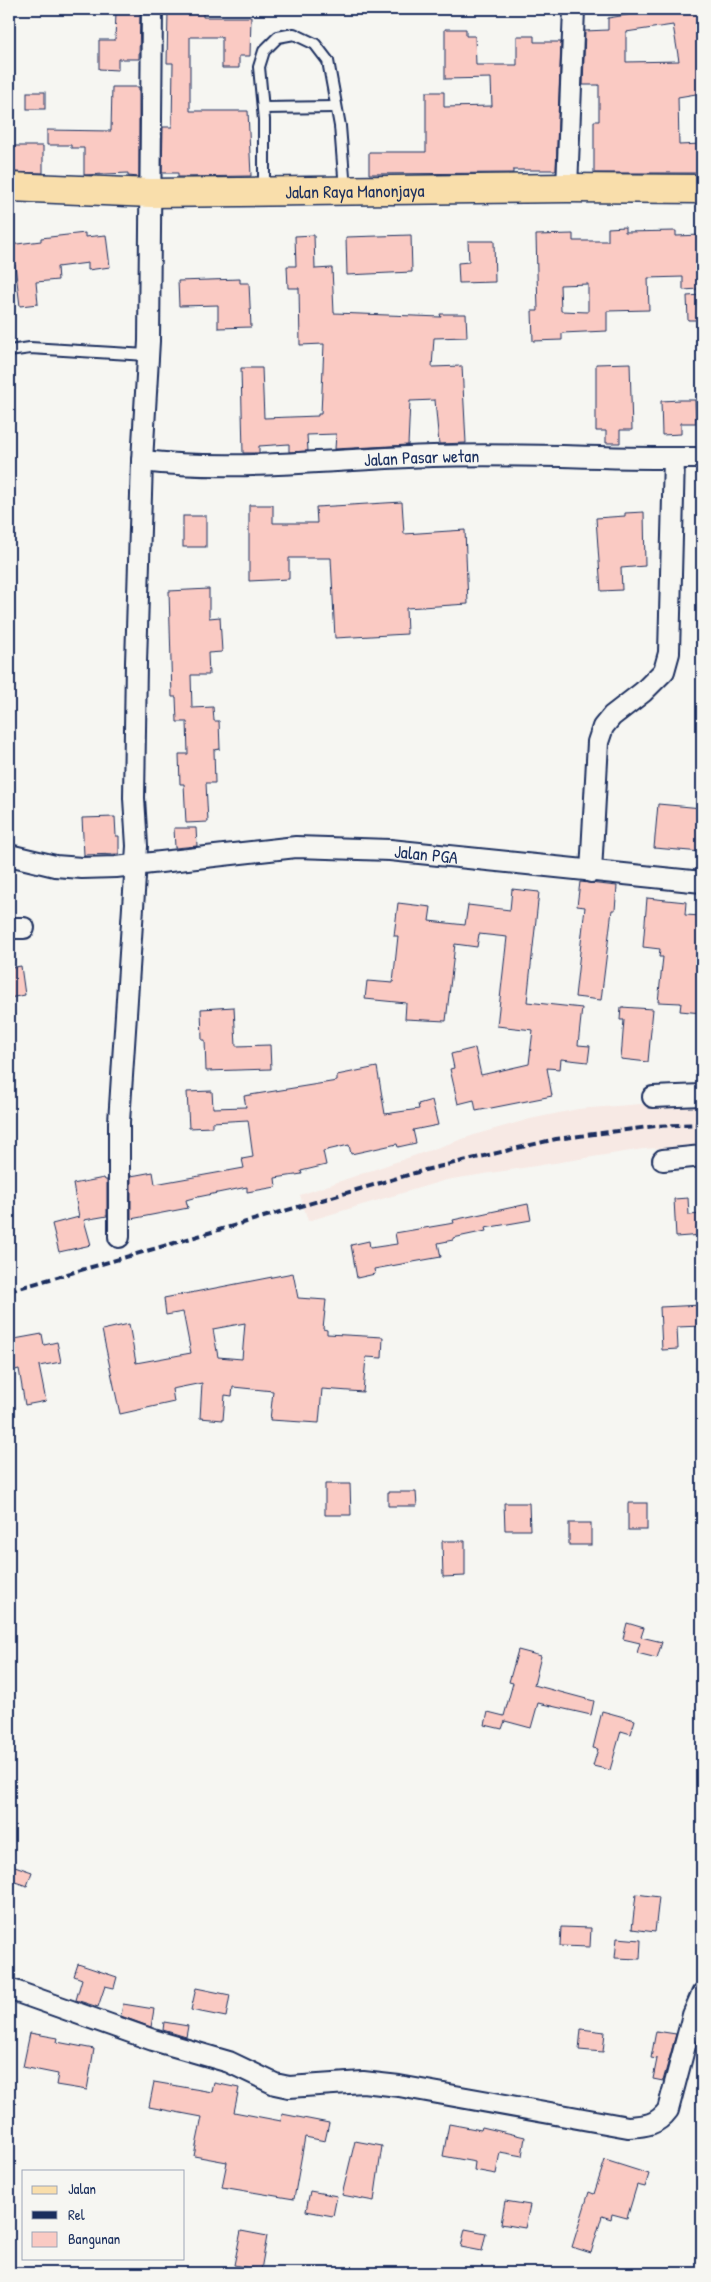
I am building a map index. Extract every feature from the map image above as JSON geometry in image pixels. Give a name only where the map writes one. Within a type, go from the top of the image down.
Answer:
[{"type":"main road","name":"Jalan Raya Manonjaya","points":[[9,187],[151,193],[567,188],[702,189]]},
{"type":"street","points":[[119,1237],[118,1122],[143,863],[134,798],[142,461],[148,355],[152,9]]},
{"type":"street","points":[[567,188],[574,9]]},
{"type":"street","name":"Jalan Pasar wetan","points":[[142,461],[178,465],[221,466],[436,456],[702,458]]},
{"type":"street","points":[[591,872],[598,742],[603,727],[612,716],[643,692],[664,672],[669,653],[674,458]]},
{"type":"street","name":"Jalan PGA","points":[[9,855],[55,866],[82,868],[296,847],[390,850],[702,882]]},
{"type":"street","points":[[653,1097],[702,1095]]},
{"type":"street","points":[[663,1160],[702,1156]]},
{"type":"street","points":[[9,1989],[153,2040],[229,2062],[275,2084],[289,2087],[363,2082],[399,2086],[628,2127],[652,2124],[659,2121],[668,2110],[693,2015],[702,1994]]},
{"type":"lane","points":[[264,192],[263,108],[259,68],[264,51],[278,37],[294,34],[315,44],[328,61],[336,107],[346,192]]},
{"type":"lane","points":[[263,108],[336,107]]},
{"type":"lane","points":[[9,351],[30,348],[148,355]]},
{"type":"shaded area","points":[[702,1103],[702,1145],[643,1149],[446,1180],[308,1221],[300,1195],[477,1134],[530,1119],[578,1109],[641,1104]]},
{"type":"building","points":[[664,9],[700,9],[702,22],[696,23],[702,61],[702,93],[678,97],[679,145],[702,144],[702,173],[594,173],[594,121],[599,121],[599,85],[583,85],[585,31],[608,30],[608,18]],"holes":[[[673,25],[679,61],[626,62],[626,32]]]},
{"type":"building","points":[[168,11],[203,12],[203,17],[251,17],[250,56],[239,56],[239,68],[222,68],[222,37],[190,37],[190,111],[248,111],[251,176],[178,177],[178,173],[162,173],[163,127],[172,127],[173,63],[167,63]]},
{"type":"building","points":[[116,12],[140,12],[139,59],[118,59],[118,70],[99,69],[99,40],[115,40]]},
{"type":"building","points":[[445,29],[466,29],[466,36],[475,36],[476,65],[517,65],[517,36],[534,36],[534,42],[561,42],[556,170],[513,170],[513,173],[369,174],[369,152],[426,152],[426,92],[444,92],[444,107],[492,106],[491,78],[445,79]]},
{"type":"building","points":[[112,87],[139,87],[139,177],[128,176],[128,173],[84,175],[84,148],[71,148],[71,145],[47,145],[47,130],[111,131]]},
{"type":"building","points":[[27,92],[45,92],[45,109],[27,109]]},
{"type":"building","points":[[9,146],[43,146],[43,173],[9,172]]},
{"type":"building","points":[[625,227],[625,232],[676,231],[676,236],[702,235],[702,259],[698,259],[699,289],[683,290],[683,277],[648,278],[649,310],[607,311],[607,331],[562,333],[562,340],[533,341],[532,311],[538,311],[536,235],[573,234],[573,241],[608,241],[608,228]],"holes":[[[588,284],[588,312],[561,311],[560,285]]]},
{"type":"building","points":[[85,233],[85,237],[106,235],[110,267],[88,270],[88,263],[57,267],[58,280],[36,282],[38,304],[20,306],[15,265],[9,266],[9,245],[41,241],[41,238]]},
{"type":"building","points":[[314,235],[315,269],[332,268],[334,313],[441,317],[440,314],[466,314],[467,337],[434,338],[432,367],[462,366],[466,443],[439,444],[435,400],[410,401],[408,445],[335,449],[336,434],[307,435],[308,451],[289,452],[289,444],[259,446],[259,453],[243,453],[241,368],[262,368],[264,418],[318,416],[318,414],[321,414],[324,344],[300,345],[299,288],[288,288],[287,266],[296,266],[295,236]]},
{"type":"building","points":[[411,235],[412,272],[347,275],[346,237]]},
{"type":"building","points":[[468,241],[494,241],[495,282],[459,283],[458,263],[469,262]]},
{"type":"building","points":[[240,279],[240,283],[249,283],[251,327],[218,328],[218,305],[179,306],[178,281]]},
{"type":"building","points":[[702,295],[702,320],[688,320],[687,296]]},
{"type":"building","points":[[630,363],[632,430],[620,430],[620,443],[606,443],[606,431],[596,431],[596,364]]},
{"type":"building","points":[[695,400],[696,423],[681,423],[681,434],[662,435],[661,401]]},
{"type":"building","points":[[402,502],[404,534],[465,530],[468,604],[406,608],[407,634],[335,638],[331,558],[289,558],[289,579],[249,581],[249,505],[273,505],[273,523],[317,523],[316,507]]},
{"type":"building","points":[[644,512],[645,566],[621,568],[622,590],[601,591],[596,518],[625,516],[625,513]]},
{"type":"building","points":[[183,516],[206,516],[206,547],[183,547]]},
{"type":"building","points":[[209,589],[209,618],[220,617],[222,652],[208,653],[209,675],[191,675],[192,708],[213,707],[214,721],[219,721],[220,749],[214,750],[215,783],[206,783],[208,822],[186,823],[184,784],[180,784],[179,754],[188,754],[187,722],[177,722],[176,697],[172,697],[169,591]]},
{"type":"building","points":[[658,804],[702,808],[702,852],[654,848]]},
{"type":"building","points":[[115,817],[116,836],[119,836],[119,854],[84,855],[82,818]]},
{"type":"building","points":[[174,828],[196,828],[197,846],[175,848]]},
{"type":"building","points":[[580,882],[617,886],[615,910],[612,910],[601,1000],[575,997],[585,907],[577,906]]},
{"type":"building","points":[[512,889],[539,892],[527,1002],[582,1008],[578,1045],[590,1046],[588,1062],[561,1059],[560,1069],[547,1068],[552,1096],[476,1111],[474,1100],[458,1104],[450,1069],[454,1068],[451,1054],[475,1048],[481,1075],[529,1064],[533,1030],[497,1026],[507,937],[479,934],[477,947],[455,944],[446,1021],[405,1019],[406,1003],[365,999],[367,981],[393,983],[398,936],[394,936],[398,903],[431,907],[429,921],[465,925],[468,905],[510,910]]},
{"type":"building","points":[[647,898],[686,902],[685,915],[702,916],[702,1013],[680,1011],[681,1003],[658,1002],[663,957],[659,957],[660,949],[643,947]]},
{"type":"building","points":[[21,966],[25,995],[9,998],[9,968]]},
{"type":"building","points":[[234,1007],[236,1046],[270,1045],[271,1069],[206,1071],[201,1009]]},
{"type":"building","points":[[621,1007],[653,1009],[648,1062],[621,1059],[624,1020],[620,1020]]},
{"type":"building","points":[[377,1067],[385,1114],[419,1109],[418,1104],[432,1100],[438,1125],[413,1130],[416,1143],[398,1147],[397,1144],[351,1154],[349,1145],[323,1151],[326,1165],[301,1171],[302,1174],[275,1178],[276,1187],[247,1192],[247,1187],[193,1198],[186,1200],[188,1208],[131,1219],[131,1176],[153,1172],[155,1184],[244,1168],[242,1159],[253,1157],[248,1120],[212,1122],[212,1127],[189,1128],[187,1092],[212,1091],[213,1108],[246,1107],[244,1096],[337,1081],[337,1075]]},
{"type":"building","points":[[104,1178],[107,1180],[107,1216],[84,1220],[91,1245],[59,1252],[52,1224],[79,1217],[73,1184]]},
{"type":"building","points":[[688,1198],[689,1215],[702,1214],[702,1235],[676,1237],[674,1199]]},
{"type":"building","points":[[528,1204],[531,1220],[485,1228],[486,1231],[438,1243],[441,1257],[374,1269],[375,1274],[357,1278],[351,1245],[369,1241],[370,1248],[397,1244],[395,1233],[454,1223],[453,1220]]},
{"type":"building","points":[[293,1273],[298,1298],[326,1300],[323,1329],[327,1330],[327,1334],[383,1337],[382,1358],[366,1357],[363,1392],[322,1389],[319,1423],[270,1420],[273,1391],[233,1387],[232,1396],[225,1395],[223,1420],[200,1418],[202,1383],[172,1389],[174,1402],[120,1414],[102,1330],[129,1324],[136,1363],[191,1353],[183,1312],[166,1315],[164,1298]],"holes":[[[245,1323],[242,1359],[218,1357],[213,1329]]]},
{"type":"building","points":[[702,1305],[702,1326],[677,1327],[678,1349],[662,1350],[660,1307]]},
{"type":"building","points":[[42,1334],[44,1345],[57,1342],[61,1362],[39,1366],[46,1401],[25,1405],[19,1369],[11,1371],[9,1340]]},
{"type":"building","points":[[325,1484],[350,1484],[351,1515],[325,1515]]},
{"type":"building","points":[[388,1492],[416,1492],[417,1506],[388,1506]]},
{"type":"building","points":[[504,1503],[529,1503],[530,1530],[505,1530]]},
{"type":"building","points":[[628,1503],[647,1503],[647,1530],[628,1530]]},
{"type":"building","points":[[569,1523],[591,1523],[591,1545],[569,1545]]},
{"type":"building","points":[[442,1541],[465,1541],[465,1576],[443,1577]]},
{"type":"building","points":[[627,1623],[644,1628],[641,1637],[662,1642],[657,1658],[637,1653],[640,1643],[623,1639]]},
{"type":"building","points":[[518,1650],[541,1656],[534,1685],[594,1701],[591,1715],[538,1703],[531,1728],[505,1721],[502,1729],[485,1725],[488,1712],[504,1716],[513,1683],[509,1682]]},
{"type":"building","points":[[602,1711],[635,1720],[631,1734],[621,1731],[610,1770],[593,1766],[598,1749],[593,1748]]},
{"type":"building","points":[[9,1864],[32,1872],[27,1886],[9,1880]]},
{"type":"building","points":[[636,1894],[659,1897],[655,1932],[632,1929]]},
{"type":"building","points":[[561,1927],[591,1928],[590,1947],[560,1946]]},
{"type":"building","points":[[617,1938],[641,1940],[640,1959],[615,1958]]},
{"type":"building","points":[[78,1964],[117,1977],[114,1988],[105,1986],[98,2007],[76,2000],[82,1979],[74,1976]]},
{"type":"building","points":[[196,1988],[230,1995],[226,2017],[191,2010]]},
{"type":"building","points":[[123,2004],[154,2009],[151,2027],[121,2016]]},
{"type":"building","points":[[164,2022],[188,2026],[186,2037],[163,2030]]},
{"type":"building","points":[[581,2029],[605,2032],[603,2052],[579,2050]]},
{"type":"building","points":[[656,2031],[676,2034],[663,2081],[653,2079],[657,2059],[651,2058]]},
{"type":"building","points":[[30,2033],[58,2038],[57,2042],[94,2049],[87,2090],[56,2085],[58,2074],[23,2067]]},
{"type":"building","points":[[154,2082],[212,2092],[214,2083],[239,2088],[234,2112],[281,2121],[282,2114],[329,2123],[325,2141],[305,2137],[294,2199],[222,2187],[227,2162],[194,2156],[202,2117],[149,2107]]},
{"type":"building","points":[[449,2124],[481,2130],[482,2127],[525,2137],[522,2156],[500,2152],[496,2174],[474,2170],[475,2162],[443,2156]]},
{"type":"building","points":[[355,2141],[382,2146],[374,2201],[342,2195]]},
{"type":"building","points":[[605,2160],[649,2174],[645,2187],[637,2185],[627,2218],[612,2214],[611,2219],[602,2216],[591,2253],[572,2247],[589,2192],[594,2194]]},
{"type":"building","points":[[310,2191],[337,2196],[333,2216],[306,2211]]},
{"type":"building","points":[[505,2201],[530,2205],[525,2228],[501,2224]]},
{"type":"building","points":[[465,2229],[486,2233],[482,2251],[461,2247]]},
{"type":"building","points":[[241,2231],[267,2236],[261,2270],[234,2265]]},
{"type":"railway","points":[[9,1291],[425,1170],[556,1139],[656,1126],[702,1124]]}]
